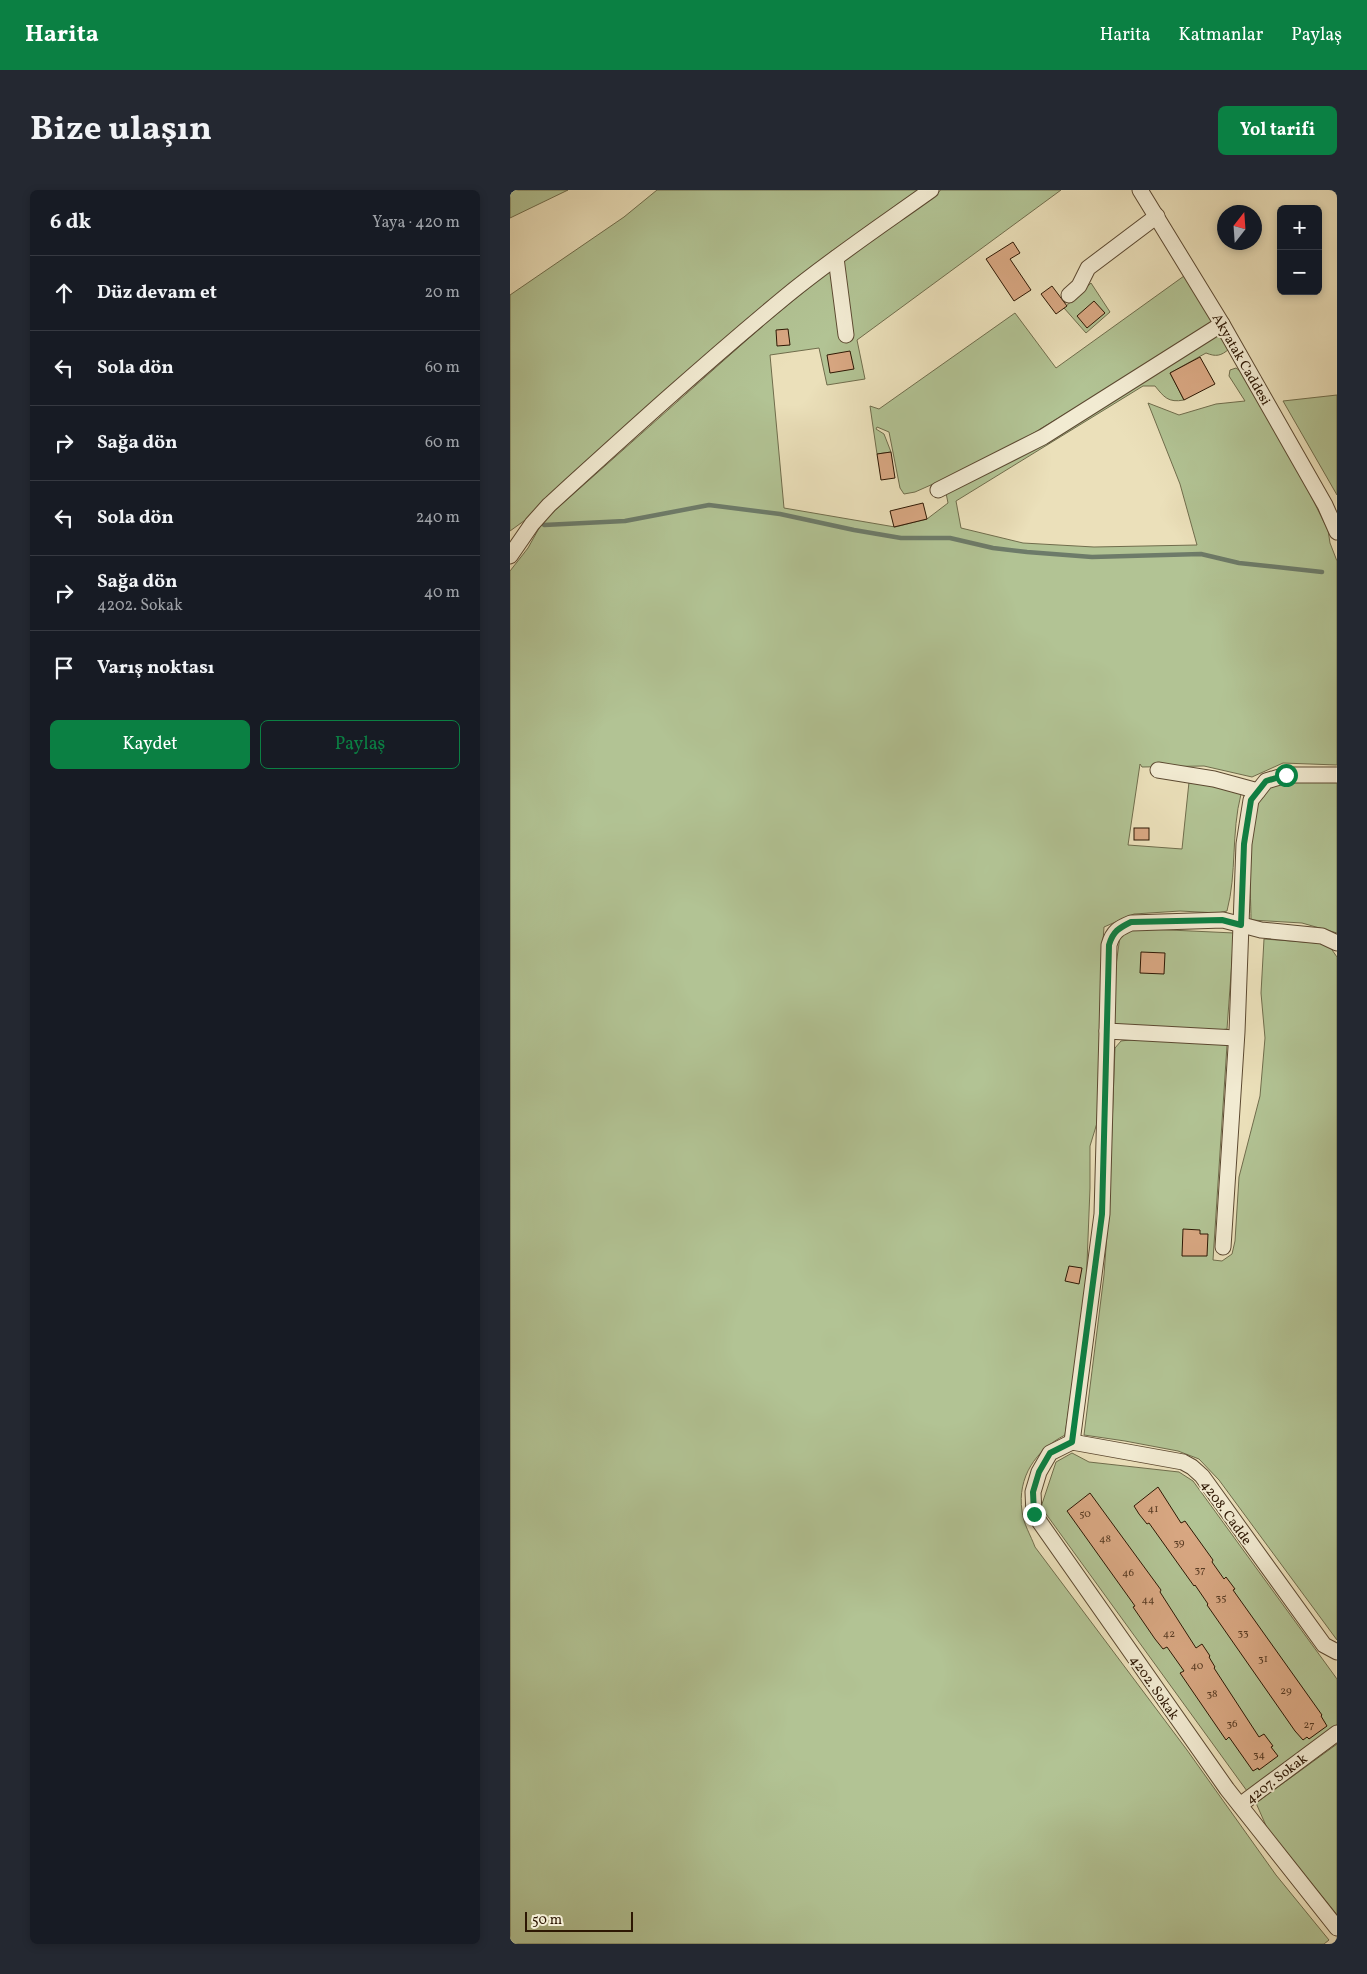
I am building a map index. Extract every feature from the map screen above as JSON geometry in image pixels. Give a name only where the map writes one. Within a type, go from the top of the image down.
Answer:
[{"type":"street","points":[[510,556],[536,520],[561,494],[785,297],[931,190]]},
{"type":"street","name":"Akyatak Caddesi","points":[[1140,190],[1222,324],[1325,505],[1337,531]]},
{"type":"street","points":[[1069,295],[1079,286],[1088,268],[1157,216]]},
{"type":"street","points":[[836,258],[846,335]]},
{"type":"street","points":[[938,490],[1044,436],[1222,324]]},
{"type":"street","points":[[1158,770],[1214,779],[1258,791]]},
{"type":"street","points":[[1223,1247],[1236,1038],[1244,844],[1251,800],[1266,781],[1286,775],[1337,775]]},
{"type":"street","points":[[1072,1442],[1102,1214],[1109,945],[1112,936],[1118,928],[1131,922],[1222,920],[1261,930],[1322,936],[1337,943]]},
{"type":"street","points":[[1107,1031],[1236,1038]]},
{"type":"street","name":"4208. Cadde","points":[[1072,1442],[1183,1462],[1192,1467],[1202,1476],[1331,1649],[1337,1660]]},
{"type":"street","name":"4202. Sokak","points":[[1072,1442],[1050,1453],[1039,1472],[1033,1492],[1034,1514],[1240,1806],[1337,1928]]},
{"type":"street","name":"4207. Sokak","points":[[1240,1806],[1337,1733]]},
{"type":"green space","points":[[510,190],[568,190],[510,218]]},
{"type":"green space","points":[[657,190],[924,190],[510,531],[510,295],[624,217]]},
{"type":"green space","points":[[941,190],[1061,190],[857,340],[865,379],[827,385],[819,348],[770,355],[784,508],[895,527],[927,519],[948,503],[946,493],[1220,332],[1229,349],[1218,355],[1206,353],[1170,373],[1184,400],[1170,400],[1155,386],[1143,386],[956,501],[961,528],[1023,543],[1094,547],[1197,545],[1180,484],[1148,403],[1179,415],[1216,404],[1245,401],[1229,376],[1230,370],[1236,368],[1243,373],[1304,482],[1328,530],[1330,543],[1337,561],[1337,765],[1283,763],[1252,777],[1204,766],[1142,767],[1140,764],[1128,845],[1182,849],[1189,782],[1201,783],[1241,794],[1236,823],[1230,897],[1227,911],[1218,913],[1180,911],[1134,914],[1104,927],[1097,1123],[1090,1146],[1086,1289],[1065,1435],[1045,1448],[1037,1457],[1026,1476],[1021,1499],[1024,1520],[1035,1547],[1187,1750],[1276,1875],[1329,1940],[1324,1944],[510,1944],[510,571],[528,548],[543,521],[767,322],[843,260]]},
{"type":"green space","points":[[1184,276],[1215,323],[994,457],[915,492],[904,494],[900,488],[889,432],[877,427],[876,429],[884,434],[891,452],[877,454],[870,406],[879,409],[1015,313],[1056,368]]},
{"type":"green space","points":[[1091,283],[1110,312],[1086,333],[1064,308]]},
{"type":"green space","points":[[1337,395],[1337,495],[1283,401]]},
{"type":"green space","points":[[1280,782],[1337,782],[1337,933],[1302,923],[1251,920],[1250,854],[1254,819],[1258,804],[1264,793]]},
{"type":"green space","points":[[1127,928],[1234,933],[1227,1029],[1213,1031],[1112,1024],[1115,973],[1120,936]]},
{"type":"green space","points":[[1264,939],[1318,943],[1330,947],[1337,957],[1337,1640],[1219,1480],[1199,1459],[1178,1451],[1084,1435],[1104,1275],[1109,1206],[1115,1048],[1121,1041],[1138,1039],[1227,1045],[1213,1260],[1222,1261],[1232,1254],[1235,1241],[1239,1177],[1260,1096],[1265,1038],[1261,993]]},
{"type":"green space","points":[[1072,1453],[1089,1462],[1179,1472],[1193,1481],[1337,1679],[1337,1725],[1247,1791],[1041,1507],[1056,1462]]},
{"type":"green space","points":[[1337,1744],[1337,1915],[1267,1828],[1256,1803]]},
{"type":"building","points":[[1013,242],[1020,253],[1010,259],[1031,290],[1014,301],[986,259]]},
{"type":"building","points":[[1052,286],[1067,306],[1056,314],[1041,294]]},
{"type":"building","points":[[1094,301],[1105,313],[1087,328],[1077,316]]},
{"type":"building","points":[[788,329],[790,345],[777,346],[776,330]]},
{"type":"building","points":[[850,351],[854,369],[830,373],[827,355]]},
{"type":"building","points":[[1200,357],[1215,384],[1184,400],[1170,373]]},
{"type":"building","points":[[891,452],[895,478],[881,480],[877,454]]},
{"type":"building","points":[[923,503],[927,519],[894,527],[890,511]]},
{"type":"building","points":[[1134,828],[1149,828],[1149,840],[1134,840]]},
{"type":"building","points":[[1141,952],[1165,953],[1164,974],[1140,973]]},
{"type":"building","points":[[1183,1229],[1200,1230],[1200,1234],[1208,1234],[1207,1256],[1182,1256]]},
{"type":"building","points":[[1069,1266],[1082,1268],[1079,1284],[1065,1281]]},
{"type":"building","points":[[1158,1487],[1181,1523],[1185,1521],[1224,1579],[1226,1577],[1235,1589],[1233,1590],[1322,1715],[1327,1726],[1309,1739],[1307,1737],[1303,1740],[1295,1731],[1195,1585],[1134,1506]]},
{"type":"building","points":[[1090,1493],[1161,1590],[1160,1592],[1196,1648],[1202,1644],[1210,1656],[1214,1668],[1259,1737],[1264,1734],[1273,1746],[1271,1747],[1278,1756],[1259,1770],[1258,1768],[1253,1771],[1229,1737],[1226,1740],[1180,1673],[1184,1671],[1167,1647],[1163,1649],[1155,1639],[1133,1607],[1135,1606],[1067,1511]]},
{"type":"waterway","points":[[544,525],[625,521],[709,505],[780,514],[901,538],[950,538],[993,548],[1027,552],[1092,557],[1201,554],[1239,563],[1322,572]]},
{"type":"route","points":[[1034,1514],[1033,1492],[1039,1472],[1050,1453],[1072,1442],[1102,1214],[1109,945],[1112,936],[1118,928],[1131,922],[1222,920],[1241,925],[1244,844],[1251,800],[1266,781],[1286,775]]}]
